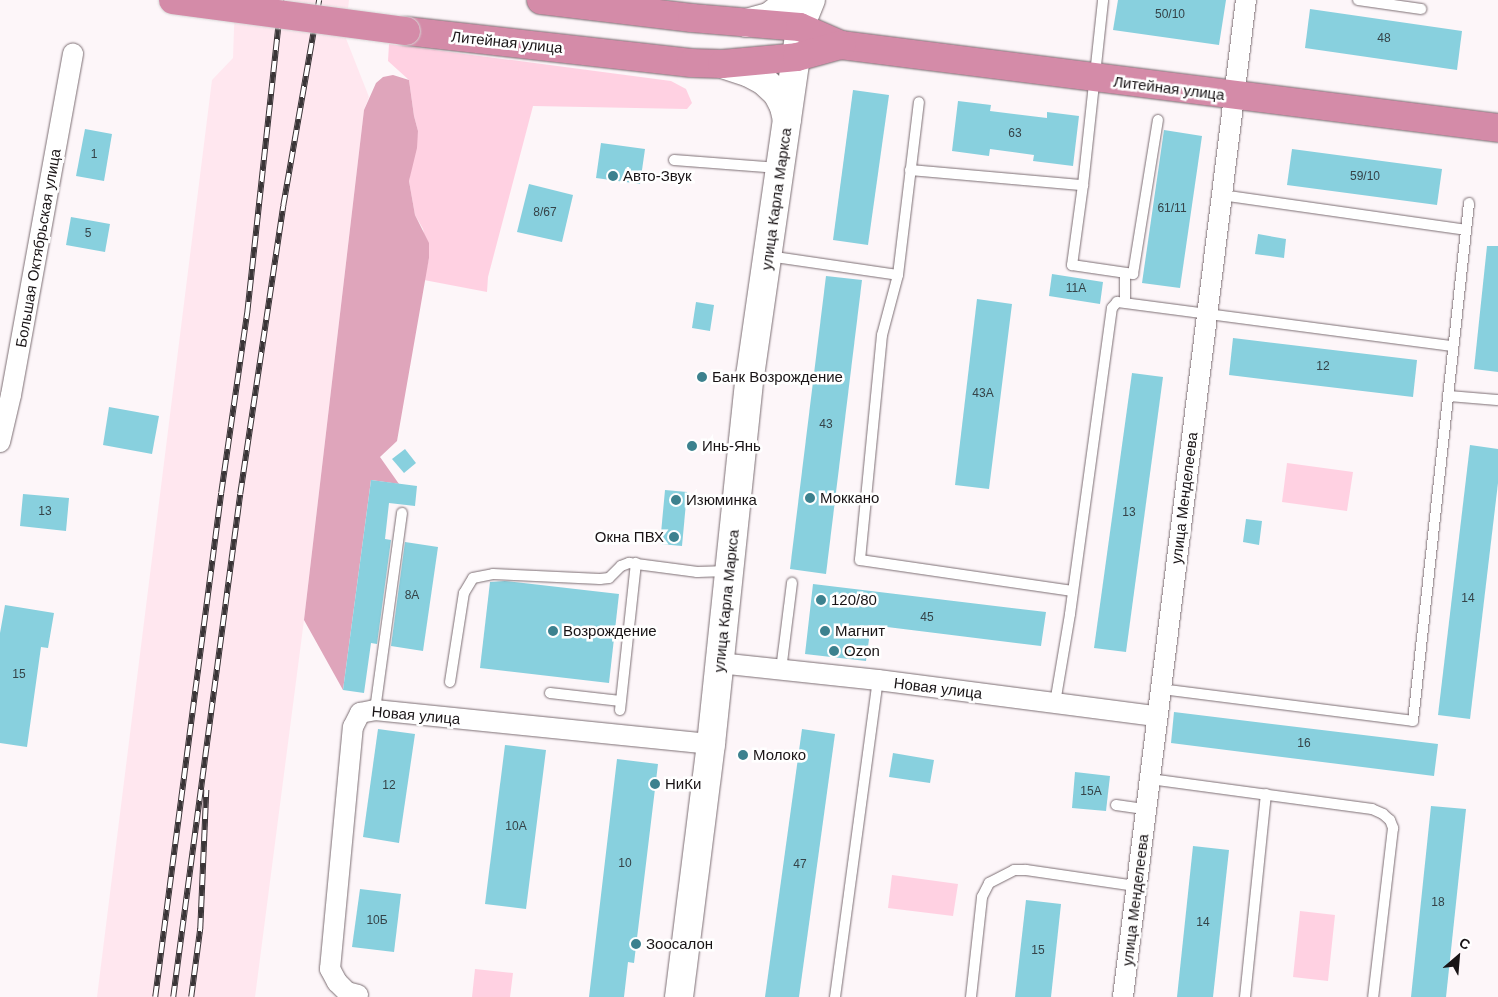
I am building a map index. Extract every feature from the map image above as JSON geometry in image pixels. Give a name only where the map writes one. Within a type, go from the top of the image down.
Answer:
[{"type":"highway","name":"Литейная улица","points":[[173,0],[406,31],[691,63],[722,64],[797,57],[841,45]]},
{"type":"highway","name":"Литейная улица","points":[[542,0],[692,18],[800,27],[841,45],[1498,128]]},
{"type":"street","points":[[746,23],[769,17],[782,7],[786,0]]},
{"type":"street","name":"улица Карла Маркса","points":[[793,0],[800,27]]},
{"type":"street","name":"улица Карла Маркса","points":[[679,997],[711,744],[750,376],[800,27],[811,0]]},
{"type":"street","name":"улица Менделеева","points":[[1123,997],[1156,716],[1161,689],[1246,0]]},
{"type":"street","name":"Большая Октябрьская улица","points":[[0,442],[6,394],[73,54]]},
{"type":"street","points":[[722,64],[749,73],[764,81],[777,92],[784,107],[787,120]]},
{"type":"street","name":"Новая улица","points":[[719,663],[878,680],[1156,716]]},
{"type":"street","name":"Новая улица","points":[[358,995],[346,992],[337,982],[330,969],[353,727],[360,713],[375,710],[711,744]]},
{"type":"lane","points":[[1103,0],[1072,265],[1133,274],[1158,120]]},
{"type":"lane","points":[[1358,0],[1398,3],[1421,10]]},
{"type":"lane","points":[[918,102],[898,275],[882,335],[860,560],[1073,591]]},
{"type":"lane","points":[[674,160],[780,168]]},
{"type":"lane","points":[[910,170],[1082,185]]},
{"type":"lane","points":[[1221,195],[1466,230]]},
{"type":"lane","points":[[1161,689],[1413,721],[1469,203]]},
{"type":"lane","points":[[767,256],[898,275]]},
{"type":"lane","points":[[1125,273],[1125,302]]},
{"type":"lane","points":[[1055,703],[1073,591],[1112,308],[1117,302],[1453,346]]},
{"type":"lane","points":[[1448,396],[1498,400]]},
{"type":"lane","points":[[375,710],[402,513]]},
{"type":"lane","points":[[450,682],[464,593],[473,578],[493,574],[600,579],[609,578],[621,566],[636,563],[697,572],[730,571]]},
{"type":"lane","points":[[550,693],[620,705],[636,563]]},
{"type":"lane","points":[[781,670],[792,583]]},
{"type":"lane","points":[[835,997],[878,680]]},
{"type":"lane","points":[[1150,779],[1372,809],[1390,820],[1392,828],[1373,997]]},
{"type":"lane","points":[[1245,997],[1266,794]]},
{"type":"lane","points":[[1116,805],[1146,809]]},
{"type":"lane","points":[[971,997],[982,897],[989,883],[1001,875],[1020,870],[1136,886]]},
{"type":"shaded area","points":[[235,0],[349,0],[345,36],[369,97],[364,110],[304,620],[255,997],[97,997],[212,80],[233,58]]},
{"type":"shaded area","points":[[389,44],[671,81],[686,89],[692,103],[687,109],[533,106],[488,277],[487,292],[424,280],[429,258],[423,229],[415,215],[409,181],[418,131],[409,80],[388,61]]},
{"type":"shaded area","points":[[393,75],[409,80],[418,131],[417,148],[409,181],[415,215],[429,243],[429,258],[397,441],[380,457],[399,484],[371,480],[343,690],[304,620],[364,110],[376,83],[383,77]]},
{"type":"shaded area","points":[[1287,463],[1353,472],[1347,511],[1282,502]]},
{"type":"shaded area","points":[[892,875],[958,884],[953,916],[888,908]]},
{"type":"shaded area","points":[[1300,911],[1335,915],[1328,981],[1293,977]]},
{"type":"shaded area","points":[[475,969],[513,973],[510,997],[472,997]]},
{"type":"building","points":[[1118,0],[1226,0],[1219,45],[1113,30]]},
{"type":"building","points":[[1310,9],[1462,31],[1457,70],[1305,48]]},
{"type":"building","points":[[853,90],[889,95],[868,245],[833,240]]},
{"type":"building","points":[[958,101],[991,105],[990,111],[1047,118],[1047,112],[1079,116],[1073,166],[1033,161],[1034,155],[990,149],[989,156],[952,151]]},
{"type":"building","points":[[85,129],[112,134],[104,181],[76,176]]},
{"type":"building","points":[[1164,130],[1202,136],[1180,288],[1142,283]]},
{"type":"building","points":[[601,143],[645,149],[640,184],[596,178]]},
{"type":"building","points":[[1292,149],[1442,169],[1437,205],[1287,185]]},
{"type":"building","points":[[529,184],[573,195],[562,242],[517,232]]},
{"type":"building","points":[[71,217],[110,224],[105,252],[66,245]]},
{"type":"building","points":[[1258,234],[1286,239],[1284,258],[1255,254]]},
{"type":"building","points":[[1487,246],[1498,246],[1498,372],[1474,369]]},
{"type":"building","points":[[1052,274],[1103,282],[1100,304],[1049,296]]},
{"type":"building","points":[[826,276],[862,280],[826,574],[790,569]]},
{"type":"building","points":[[977,299],[1012,304],[989,489],[955,485]]},
{"type":"building","points":[[696,302],[714,305],[710,331],[692,328]]},
{"type":"building","points":[[1233,338],[1417,360],[1413,397],[1229,375]]},
{"type":"building","points":[[1132,373],[1163,377],[1126,652],[1094,648]]},
{"type":"building","points":[[109,407],[159,416],[152,454],[103,445]]},
{"type":"building","points":[[1470,445],[1498,449],[1498,483],[1470,719],[1438,715]]},
{"type":"building","points":[[405,449],[416,463],[404,473],[392,459]]},
{"type":"building","points":[[371,480],[417,486],[415,506],[389,503],[385,539],[391,540],[377,644],[371,643],[364,693],[343,690]]},
{"type":"building","points":[[665,490],[687,492],[682,546],[660,544]]},
{"type":"building","points":[[23,494],[69,498],[66,531],[20,526]]},
{"type":"building","points":[[1246,519],[1262,521],[1259,545],[1243,542]]},
{"type":"building","points":[[405,542],[438,547],[423,651],[391,646]]},
{"type":"building","name":"Возрождение","points":[[505,581],[619,594],[609,683],[480,668],[490,582]]},
{"type":"building","points":[[813,584],[1046,612],[1041,646],[871,625],[866,661],[805,654]]},
{"type":"building","points":[[5,605],[54,613],[48,648],[41,647],[27,747],[0,743],[0,633]]},
{"type":"building","points":[[1174,712],[1438,744],[1434,776],[1171,743]]},
{"type":"building","points":[[378,729],[415,734],[399,843],[363,837]]},
{"type":"building","points":[[802,729],[835,734],[799,997],[765,997]]},
{"type":"building","points":[[505,745],[546,750],[526,909],[485,904]]},
{"type":"building","points":[[893,753],[934,760],[930,783],[889,777]]},
{"type":"building","points":[[617,759],[658,764],[634,963],[628,962],[624,997],[589,997]]},
{"type":"building","points":[[1075,772],[1110,776],[1106,811],[1072,808]]},
{"type":"building","points":[[1431,806],[1466,809],[1446,997],[1411,997]]},
{"type":"building","points":[[1193,846],[1229,850],[1213,997],[1177,997]]},
{"type":"building","points":[[360,889],[401,894],[394,952],[352,947]]},
{"type":"building","points":[[1026,900],[1061,904],[1051,997],[1015,997]]},
{"type":"railway","points":[[155,997],[221,493],[247,313],[281,0]]},
{"type":"railway","points":[[173,997],[240,494],[283,206],[319,0]]},
{"type":"railway","points":[[191,997],[200,929],[206,790]]},
{"type":"place","name":"Авто-Звук","points":[[613,176]]},
{"type":"place","name":"Банк Возрождение","points":[[702,377]]},
{"type":"place","name":"Инь-Янь","points":[[692,446]]},
{"type":"place","name":"Моккано","points":[[810,498]]},
{"type":"place","name":"Изюминка","points":[[676,500]]},
{"type":"place","name":"Окна ПВХ","points":[[674,537]]},
{"type":"place","name":"120/80","points":[[821,600]]},
{"type":"place","name":"Возрождение","points":[[553,631]]},
{"type":"place","name":"Магнит","points":[[825,631]]},
{"type":"place","name":"Ozon","points":[[834,651]]},
{"type":"place","name":"Молоко","points":[[743,755]]},
{"type":"place","name":"НиКи","points":[[655,784]]},
{"type":"place","name":"Зоосалон","points":[[636,944]]}]
